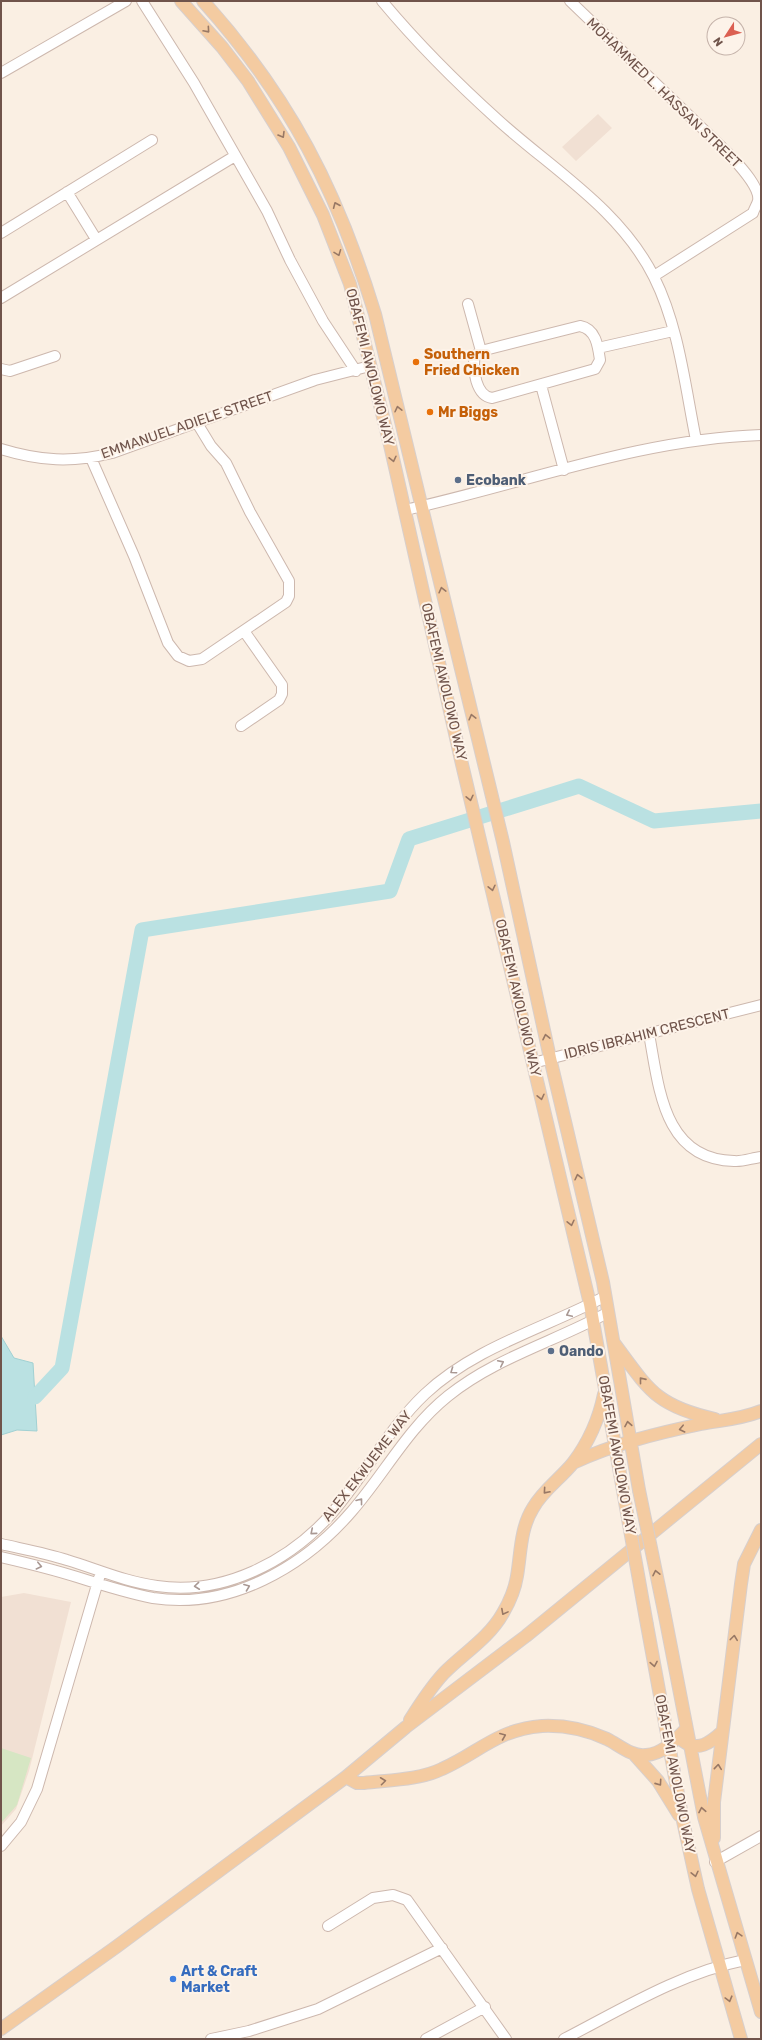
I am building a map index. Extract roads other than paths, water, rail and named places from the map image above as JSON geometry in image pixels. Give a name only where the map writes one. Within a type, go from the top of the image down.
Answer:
[{"type":"main road","name":"OBAFEMI AWOLOWO WAY","points":[[181,1],[222,47],[248,82],[289,146],[323,215],[350,284],[405,510],[461,760],[590,1304],[668,1746],[683,1821],[698,1889],[740,2039]]},
{"type":"main road","name":"OBAFEMI AWOLOWO WAY","points":[[203,1],[247,53],[292,118],[328,186],[347,230],[375,314],[503,842],[550,1058],[602,1282],[639,1490],[664,1611],[682,1733],[689,1745],[704,1817],[716,1862],[761,2012]]},
{"type":"main road","points":[[612,1341],[642,1381],[656,1396],[672,1406],[690,1414],[724,1421]]},
{"type":"main road","points":[[406,1727],[424,1699],[443,1675],[496,1625],[512,1594],[517,1577],[524,1526],[532,1508],[572,1463],[589,1437],[596,1422],[605,1387]]},
{"type":"main road","points":[[572,1463],[615,1445],[702,1424],[724,1421],[761,1411]]},
{"type":"main road","points":[[1,2029],[116,1947],[346,1777],[406,1727],[526,1636],[761,1444]]},
{"type":"main road","points":[[716,1862],[714,1817],[722,1732],[744,1564],[761,1530]]},
{"type":"main road","points":[[346,1777],[357,1783],[364,1783],[422,1776],[442,1770],[504,1734],[542,1726],[564,1727],[583,1731],[607,1739],[633,1753],[645,1755],[668,1746],[682,1733],[663,1715]]},
{"type":"main road","points":[[689,1745],[704,1746],[713,1741],[722,1732]]},
{"type":"main road","points":[[633,1753],[658,1781],[683,1821]]},
{"type":"street","points":[[1,73],[126,1]]},
{"type":"street","points":[[142,1],[194,83],[267,211],[290,260],[323,321],[356,371]]},
{"type":"street","points":[[382,1],[424,48],[498,120],[602,207],[634,244],[654,276],[667,307],[696,440]]},
{"type":"street","name":"MOHAMMED L. HASSAN STREET","points":[[570,1],[728,153],[748,175],[756,191],[758,200],[753,213],[654,276]]},
{"type":"street","points":[[1,233],[152,140]]},
{"type":"street","points":[[1,298],[235,156]]},
{"type":"street","points":[[67,192],[96,239]]},
{"type":"street","points":[[468,304],[481,351]]},
{"type":"street","points":[[580,326],[586,327],[594,334],[600,360],[595,369],[492,398],[486,397],[481,393],[473,363],[475,356],[481,351],[580,326]]},
{"type":"street","points":[[598,348],[673,330]]},
{"type":"street","points":[[1,369],[10,371],[55,356]]},
{"type":"street","name":"EMMANUEL ADIELE STREET","points":[[1,449],[24,456],[53,460],[91,458],[112,453],[315,380],[356,371],[370,366]]},
{"type":"street","points":[[541,385],[564,470]]},
{"type":"street","points":[[91,458],[134,556],[168,643],[178,656],[189,661],[202,659],[286,602],[289,596],[289,581],[250,512],[226,463],[211,446],[197,423]]},
{"type":"street","points":[[405,510],[653,448],[696,440],[761,435]]},
{"type":"street","points":[[242,726],[278,700],[282,694],[282,685],[244,631]]},
{"type":"street","name":"IDRIS IBRAHIM CRESCENT","points":[[533,1063],[761,1005]]},
{"type":"street","points":[[648,1034],[667,1118],[680,1137],[691,1149],[710,1158],[734,1162],[761,1157]]},
{"type":"street","name":"ALEX EKWUEME WAY","points":[[1,1544],[65,1559],[102,1572],[158,1586],[192,1587],[231,1580],[269,1563],[318,1529],[347,1496],[389,1435],[411,1408],[442,1380],[474,1358],[604,1297]]},
{"type":"street","name":"ALEX EKWUEME WAY","points":[[1,1557],[154,1598],[193,1599],[232,1592],[270,1577],[307,1555],[342,1523],[377,1480],[401,1445],[433,1409],[447,1396],[478,1375],[498,1364],[607,1313]]},
{"type":"street","points":[[1,1846],[21,1822],[37,1789],[102,1572]]},
{"type":"street","points":[[716,1862],[761,1836]]},
{"type":"street","points":[[328,1926],[373,1898],[393,1895],[407,1900],[506,2039]]},
{"type":"street","points":[[211,2039],[249,2031],[318,2009],[442,1948]]},
{"type":"street","points":[[564,2039],[673,1983],[719,1965],[745,1960]]},
{"type":"street","points":[[426,2039],[485,2008]]},
{"type":"water","points":[[1,1336],[14,1358],[33,1363],[37,1431],[17,1430],[1,1435]]},
{"type":"waterway","points":[[35,1397],[62,1368],[142,930],[390,891],[409,839],[579,786],[654,821],[761,811]]},
{"type":"place","name":"Southern Fried Chicken","points":[[416,362]]},
{"type":"place","name":"Mr Biggs","points":[[430,412]]},
{"type":"place","name":"Ecobank","points":[[458,480]]},
{"type":"place","name":"Oando","points":[[551,1351]]},
{"type":"place","name":"Art & Craft Market","points":[[173,1979]]}]
